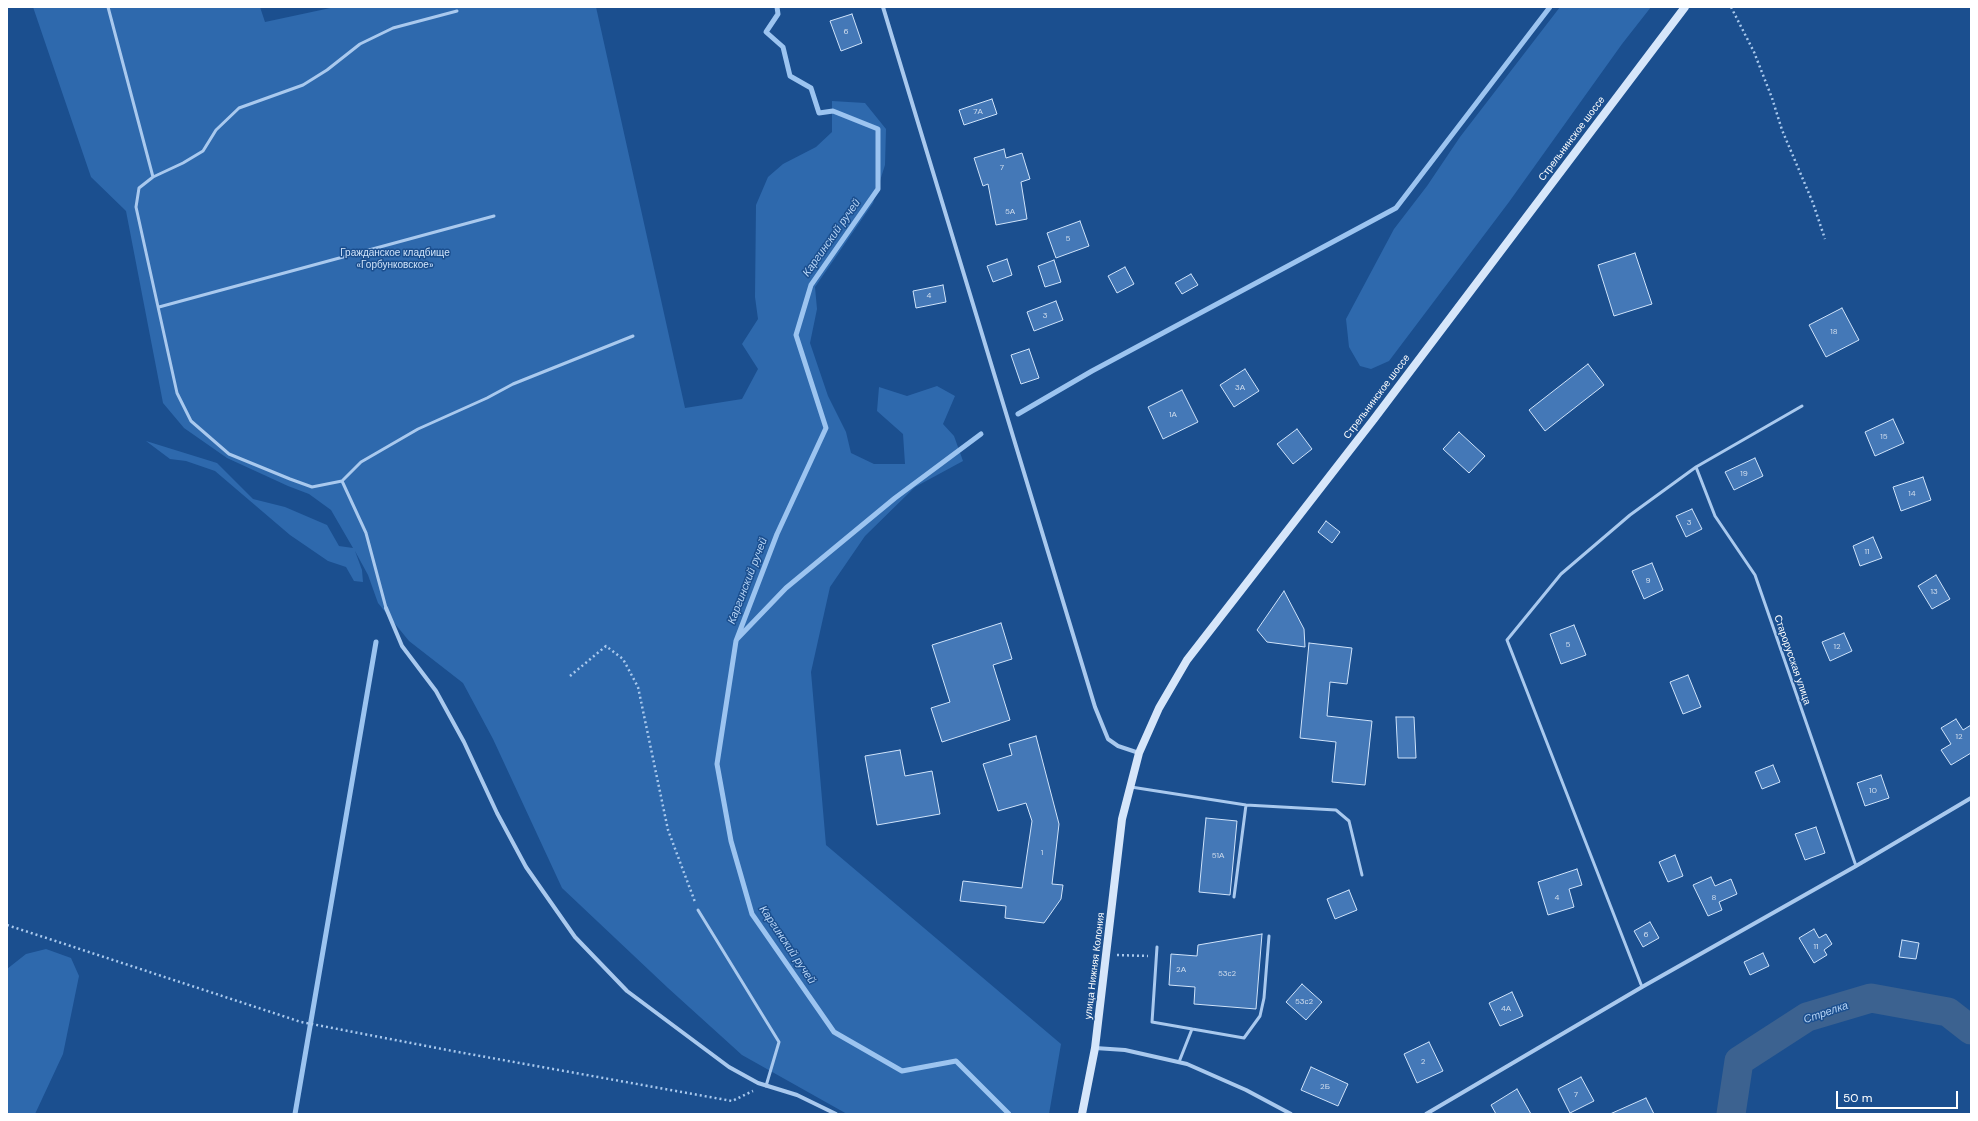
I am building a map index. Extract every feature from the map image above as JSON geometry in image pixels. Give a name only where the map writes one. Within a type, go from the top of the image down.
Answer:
[{"type":"main road","name":"Стрельнинское шоссе","points":[[1122,819],[1129,787],[1139,753],[1159,708],[1187,660],[1374,419],[1685,7]]},
{"type":"main road","name":"улица Нижняя Колония","points":[[1082,1114],[1095,1048],[1122,819]]},
{"type":"street","points":[[883,7],[1095,707],[1108,739],[1118,746],[1139,753]]},
{"type":"street","points":[[386,608],[402,646],[436,691],[464,742],[497,813],[526,867],[575,937],[627,991],[729,1067],[766,1086],[797,1095],[836,1114]]},
{"type":"street","points":[[1426,1114],[1642,987],[1856,866],[1971,798]]},
{"type":"street","points":[[1095,1048],[1125,1050],[1179,1062],[1246,1090],[1291,1114]]},
{"type":"lane","points":[[108,7],[153,176]]},
{"type":"lane","points":[[457,11],[393,28],[360,44],[327,70],[303,85],[239,108],[216,130],[203,151],[183,163],[153,176],[139,188],[136,207],[177,394],[191,421],[229,454],[312,487],[342,481],[361,462],[418,429],[487,398],[513,384],[633,336]]},
{"type":"lane","points":[[158,307],[494,216]]},
{"type":"lane","points":[[1642,987],[1508,640],[1561,574],[1630,515],[1696,467],[1802,406]]},
{"type":"lane","name":"Старорусская улица","points":[[1696,467],[1715,516],[1755,575],[1856,866]]},
{"type":"lane","points":[[342,481],[366,533],[386,608]]},
{"type":"lane","points":[[1129,787],[1246,805],[1336,810],[1349,821],[1362,875]]},
{"type":"lane","points":[[1234,897],[1246,805]]},
{"type":"lane","points":[[698,910],[779,1042],[766,1086]]},
{"type":"lane","points":[[1157,947],[1152,1022],[1244,1038],[1260,1016],[1264,998],[1269,936]]},
{"type":"lane","points":[[1179,1062],[1192,1029]]},
{"type":"path","points":[[1731,7],[1754,52],[1772,98],[1782,130],[1813,203],[1825,239]]},
{"type":"path","points":[[570,676],[606,646],[623,659],[638,687],[668,830],[698,910]]},
{"type":"path","points":[[7,925],[301,1022],[458,1052],[732,1101],[766,1086]]},
{"type":"path","points":[[1114,954],[1157,957]]},
{"type":"green space","name":"Гражданское кладбище «Горбунковское»","points":[[33,7],[260,7],[265,22],[335,7],[596,7],[685,408],[742,399],[758,369],[742,344],[758,319],[755,297],[756,205],[768,177],[783,164],[816,147],[832,132],[832,101],[865,103],[886,129],[885,165],[873,203],[815,287],[817,309],[810,343],[828,396],[846,432],[851,453],[874,464],[905,464],[903,434],[877,411],[879,387],[907,396],[937,386],[955,396],[943,424],[954,436],[963,461],[915,487],[865,536],[830,587],[811,672],[826,845],[1061,1044],[1049,1114],[847,1114],[742,1055],[668,988],[562,888],[493,739],[463,683],[409,641],[378,603],[368,575],[355,551],[362,570],[363,582],[354,581],[346,567],[328,561],[290,535],[215,471],[186,461],[170,459],[146,441],[217,463],[253,499],[285,507],[327,525],[339,546],[353,548],[331,510],[309,494],[227,458],[184,428],[163,403],[126,211],[91,177]]},
{"type":"green space","points":[[1560,7],[1651,7],[1622,44],[1509,202],[1389,361],[1371,369],[1360,366],[1349,347],[1346,319],[1394,229],[1427,186],[1460,137]]},
{"type":"green space","points":[[46,949],[71,958],[79,976],[63,1054],[35,1114],[7,1114],[7,969],[26,954]]},
{"type":"building","points":[[852,14],[862,43],[841,51],[830,21]]},
{"type":"building","points":[[992,99],[997,114],[964,125],[959,110]]},
{"type":"building","points":[[1004,149],[1006,158],[1022,153],[1030,179],[1021,182],[1027,219],[996,225],[988,184],[983,186],[974,158]]},
{"type":"building","points":[[1080,221],[1089,246],[1056,258],[1047,233]]},
{"type":"building","points":[[1635,253],[1652,304],[1614,316],[1598,265]]},
{"type":"building","points":[[1007,259],[1012,275],[993,282],[987,266]]},
{"type":"building","points":[[1054,260],[1061,282],[1045,287],[1038,266]]},
{"type":"building","points":[[1125,267],[1134,284],[1117,293],[1108,276]]},
{"type":"building","points":[[1191,274],[1198,285],[1182,294],[1175,283]]},
{"type":"building","points":[[943,285],[946,302],[916,308],[913,291]]},
{"type":"building","points":[[1056,301],[1063,320],[1034,331],[1027,312]]},
{"type":"building","points":[[1842,308],[1859,340],[1826,357],[1809,325]]},
{"type":"building","points":[[1029,349],[1039,378],[1021,384],[1011,355]]},
{"type":"building","points":[[1588,364],[1604,385],[1545,431],[1529,410]]},
{"type":"building","points":[[1245,369],[1259,391],[1234,407],[1220,385]]},
{"type":"building","points":[[1182,390],[1198,422],[1163,439],[1148,407]]},
{"type":"building","points":[[1893,419],[1904,443],[1875,456],[1865,432]]},
{"type":"building","points":[[1297,429],[1312,449],[1293,464],[1277,444]]},
{"type":"building","points":[[1459,432],[1485,456],[1469,473],[1443,449]]},
{"type":"building","points":[[1755,458],[1763,476],[1734,490],[1725,472]]},
{"type":"building","points":[[1923,477],[1931,500],[1901,511],[1893,487]]},
{"type":"building","points":[[1692,509],[1702,529],[1686,537],[1676,516]]},
{"type":"building","points":[[1326,521],[1340,532],[1332,543],[1318,532]]},
{"type":"building","points":[[1873,537],[1882,558],[1860,566],[1853,546]]},
{"type":"building","points":[[1652,563],[1663,590],[1644,599],[1632,571]]},
{"type":"building","points":[[1936,575],[1950,599],[1932,609],[1918,586]]},
{"type":"building","points":[[1284,591],[1304,629],[1305,647],[1267,642],[1257,630]]},
{"type":"building","points":[[1001,623],[1012,659],[993,665],[1010,720],[942,742],[931,708],[950,702],[932,645]]},
{"type":"building","points":[[1574,625],[1586,655],[1561,664],[1550,634]]},
{"type":"building","points":[[1844,633],[1852,651],[1830,661],[1822,642]]},
{"type":"building","points":[[1309,643],[1352,648],[1347,684],[1330,682],[1327,716],[1372,721],[1365,785],[1332,782],[1336,742],[1300,738]]},
{"type":"building","points":[[1688,675],[1701,707],[1683,714],[1670,682]]},
{"type":"building","points":[[1396,717],[1414,717],[1416,758],[1398,758]]},
{"type":"building","points":[[1956,719],[1963,730],[1971,725],[1971,753],[1951,765],[1941,750],[1951,744],[1941,728]]},
{"type":"building","points":[[1036,736],[1059,824],[1052,884],[1063,885],[1061,899],[1044,923],[1005,918],[1006,906],[960,901],[963,881],[1022,888],[1032,821],[1026,803],[998,811],[983,764],[1012,755],[1009,744]]},
{"type":"building","points":[[900,750],[905,776],[932,771],[940,814],[877,825],[865,756]]},
{"type":"building","points":[[1773,765],[1780,782],[1762,789],[1755,772]]},
{"type":"building","points":[[1881,775],[1889,798],[1865,806],[1857,783]]},
{"type":"building","points":[[1206,818],[1237,821],[1230,895],[1199,892]]},
{"type":"building","points":[[1816,827],[1825,853],[1805,860],[1795,834]]},
{"type":"building","points":[[1675,855],[1683,876],[1668,882],[1659,862]]},
{"type":"building","points":[[1577,869],[1582,885],[1569,889],[1574,907],[1548,915],[1538,882]]},
{"type":"building","points":[[1711,877],[1715,886],[1731,879],[1737,894],[1719,902],[1722,910],[1708,916],[1693,885]]},
{"type":"building","points":[[1349,890],[1357,910],[1335,919],[1327,899]]},
{"type":"building","points":[[1650,922],[1659,938],[1643,947],[1634,931]]},
{"type":"building","points":[[1814,929],[1819,938],[1826,934],[1832,944],[1824,950],[1827,955],[1814,963],[1799,938]]},
{"type":"building","points":[[1262,934],[1256,1009],[1194,1004],[1195,987],[1169,985],[1171,954],[1197,956],[1198,945]]},
{"type":"building","points":[[1902,940],[1919,943],[1916,959],[1899,957]]},
{"type":"building","points":[[1763,953],[1769,966],[1750,975],[1744,962]]},
{"type":"building","points":[[1302,984],[1322,1002],[1306,1020],[1286,1002]]},
{"type":"building","points":[[1512,992],[1523,1016],[1500,1026],[1489,1003]]},
{"type":"building","points":[[1429,1042],[1443,1071],[1417,1083],[1404,1054]]},
{"type":"building","points":[[1311,1067],[1348,1084],[1338,1106],[1301,1090]]},
{"type":"building","points":[[1581,1077],[1594,1101],[1570,1113],[1558,1089]]},
{"type":"building","points":[[1517,1089],[1531,1114],[1496,1114],[1491,1105]]},
{"type":"building","points":[[1646,1098],[1654,1114],[1610,1114]]},
{"type":"waterway","name":"Каргинский ручей","points":[[777,7],[778,14],[766,32],[783,47],[790,76],[811,88],[819,113],[833,111],[878,129],[878,189],[811,285],[796,335],[826,428],[777,534],[736,641],[717,764],[731,841],[752,914],[834,1032],[902,1071],[956,1061],[1009,1114]]},
{"type":"waterway","points":[[1018,414],[1092,371],[1396,208],[1550,7]]},
{"type":"waterway","points":[[737,639],[786,588],[895,498],[981,434]]},
{"type":"waterway","points":[[295,1114],[376,642]]},
{"type":"waterway","name":"Стрелка","points":[[1731,1114],[1739,1061],[1807,1017],[1871,998],[1948,1012],[1971,1030]]}]
